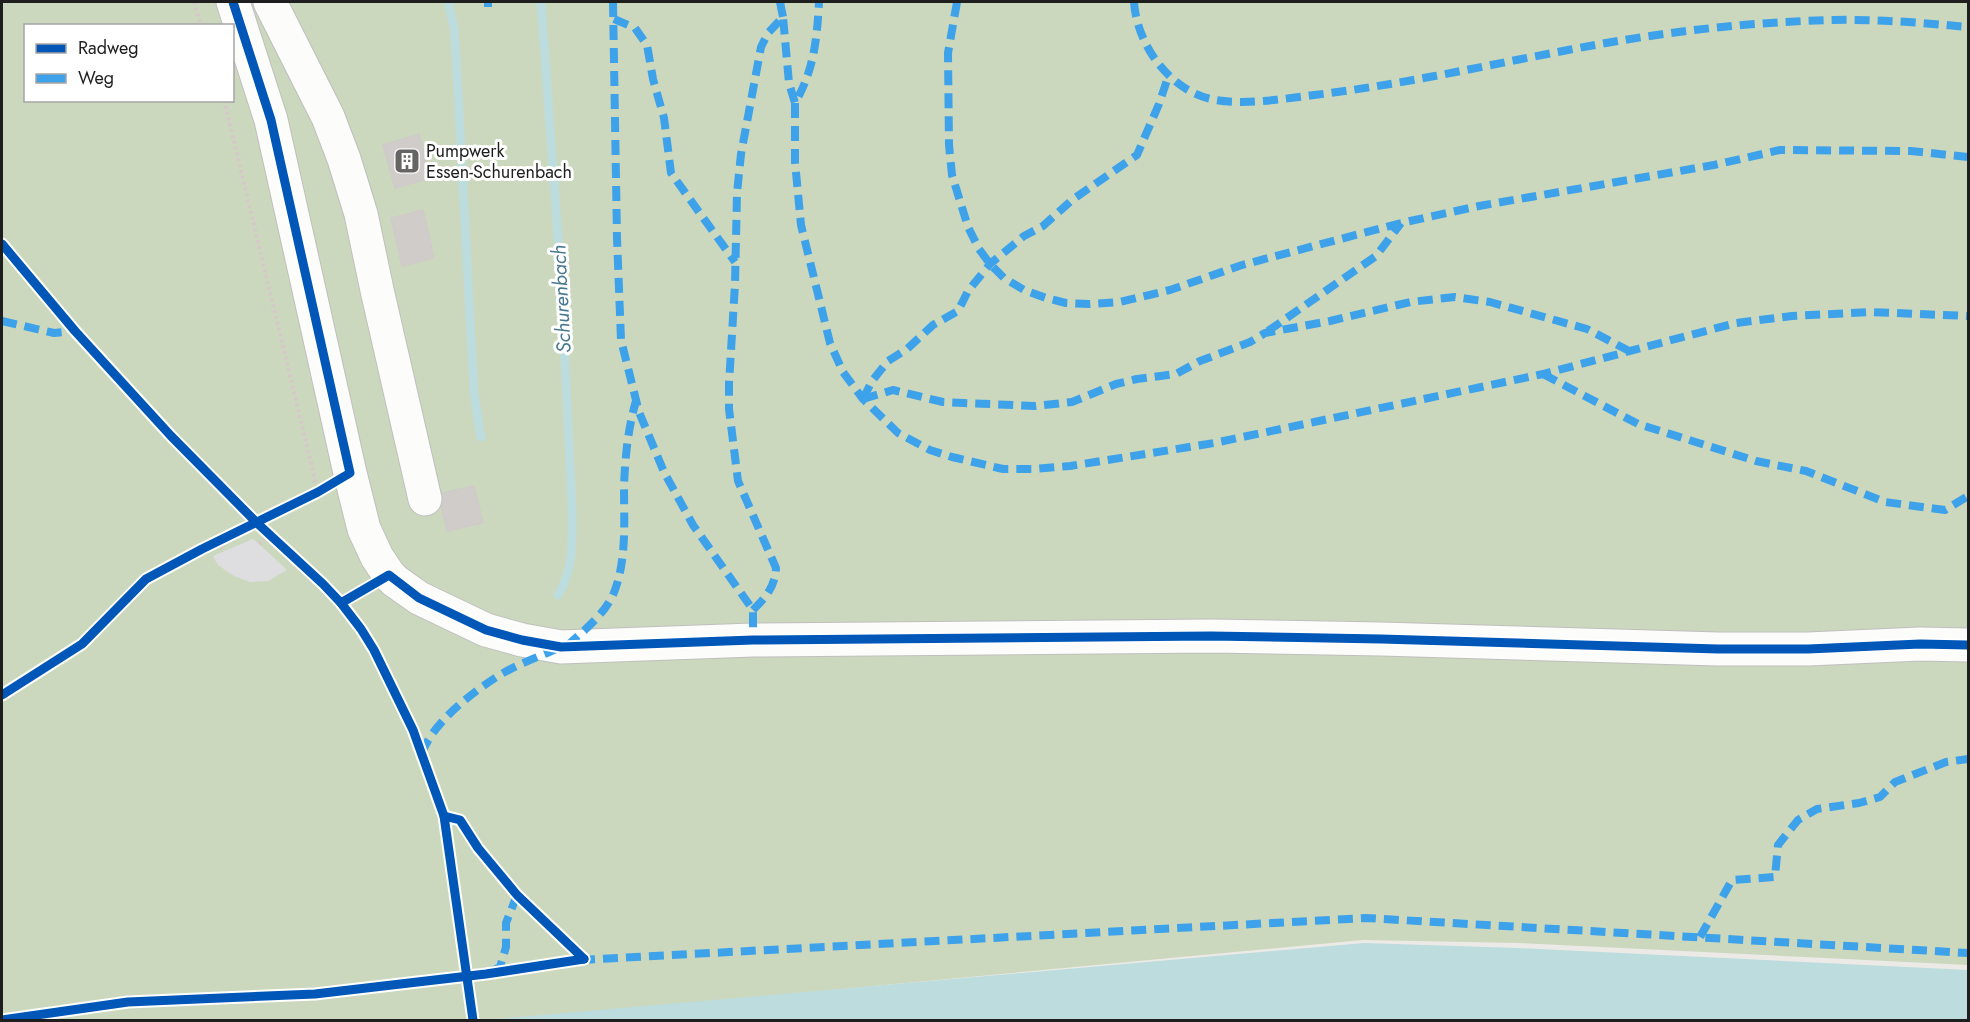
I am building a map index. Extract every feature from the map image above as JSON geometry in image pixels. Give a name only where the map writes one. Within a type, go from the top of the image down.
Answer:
[{"type":"lane","points":[[233,2],[271,120],[364,529],[377,557],[396,581],[419,598],[486,630],[561,647],[753,640],[1211,636],[1718,649],[1968,645]]},
{"type":"lane","points":[[270,2],[328,117],[361,214],[425,500]]},
{"type":"path","points":[[194,2],[200,24]]},
{"type":"path","points":[[225,102],[318,492]]},
{"type":"path","points":[[259,544],[270,535]]},
{"type":"path","points":[[218,541],[224,551]]},
{"type":"green space","points":[[2,2],[1968,2],[1968,965],[1518,943],[1363,940],[511,1020],[2,1020]]},
{"type":"shaded area","points":[[253,539],[287,570],[268,581],[250,582],[234,576],[218,565],[213,556]]},
{"type":"water","points":[[1364,943],[1518,948],[1968,970],[1968,1020],[485,1020]]},
{"type":"building","name":"Pumpwerk Essen-Schurenbach","points":[[419,134],[431,178],[395,188],[383,145]]},
{"type":"building","points":[[423,210],[434,258],[402,266],[391,218]]},
{"type":"building","points":[[474,486],[483,523],[447,531],[438,494]]},
{"type":"waterway","points":[[448,2],[454,27],[474,393],[481,437]]},
{"type":"waterway","name":"Schurenbach","points":[[541,2],[562,293],[572,511],[572,544],[569,565],[558,595]]},
{"type":"marked path","points":[[488,2],[488,7]]},
{"type":"marked path","points":[[613,2],[621,340],[639,412],[664,472],[693,525],[753,610],[753,640]]},
{"type":"marked path","points":[[780,2],[783,17]]},
{"type":"marked path","points":[[753,610],[769,591],[774,581],[776,568],[738,481],[729,409],[737,193],[741,154],[761,47],[768,33],[783,17],[789,83],[795,103],[813,54],[819,2]]},
{"type":"marked path","points":[[957,2],[948,53],[949,145],[952,175],[968,227],[979,249],[1004,278],[1024,290],[1066,303],[1120,302],[1170,290],[1242,265],[1401,223],[1479,206],[1714,165],[1780,150],[1911,151],[1968,157]]},
{"type":"marked path","points":[[1134,2],[1136,18],[1149,50],[1170,77],[1199,95],[1215,100],[1239,102],[1277,100],[1346,91],[1601,44],[1733,26],[1850,20],[1968,27]]},
{"type":"marked path","points":[[614,19],[635,28],[647,45],[653,79],[664,118],[671,173],[735,262]]},
{"type":"marked path","points":[[863,399],[872,381],[888,361],[907,349],[933,325],[958,311],[968,291],[990,264],[1024,236],[1043,226],[1072,200],[1137,155],[1169,74]]},
{"type":"marked path","points":[[795,103],[795,162],[801,225],[830,343],[843,372],[863,399],[898,433],[930,450],[1003,469],[1070,466],[1214,443],[1543,374],[1736,323],[1792,316],[1870,312],[1968,316]]},
{"type":"marked path","points":[[1268,331],[1376,256],[1401,223]]},
{"type":"marked path","points":[[863,399],[893,390],[943,402],[1035,406],[1072,402],[1116,384],[1176,374],[1200,361],[1250,342],[1265,333],[1330,321],[1410,302],[1455,297],[1490,302],[1587,329],[1631,352]]},
{"type":"marked path","points":[[2,321],[54,333],[75,331]]},
{"type":"marked path","points":[[1543,374],[1638,424],[1756,461],[1806,471],[1885,502],[1945,510],[1968,496]]},
{"type":"marked path","points":[[567,646],[592,623],[609,603],[621,569],[624,542],[626,454],[636,401]]},
{"type":"marked path","points":[[422,753],[434,731],[474,693],[510,669],[559,648]]},
{"type":"marked path","points":[[1700,937],[1732,880],[1775,877],[1778,845],[1798,820],[1817,809],[1859,803],[1880,797],[1895,782],[1946,762],[1968,759]]},
{"type":"marked path","points":[[492,971],[500,967],[506,947],[506,923],[517,895]]},
{"type":"marked path","points":[[580,960],[1366,918],[1968,953]]},
{"type":"cycle path","points":[[2,695],[82,644],[146,579],[318,492],[350,473],[271,120],[233,2]]},
{"type":"cycle path","points":[[2,244],[75,331],[171,436],[341,603],[374,650],[413,730],[444,816],[473,1020]]},
{"type":"cycle path","points":[[341,603],[389,575],[419,598],[486,630],[561,647],[753,640],[1211,636],[1718,649],[1968,645]]},
{"type":"cycle path","points":[[444,816],[460,820],[478,848],[517,895],[584,959]]},
{"type":"cycle path","points":[[2,1020],[128,1002],[315,994],[486,974],[584,959]]},
{"type":"place","name":"Pumpwerk Essen-Schurenbach","points":[[407,161]]}]
